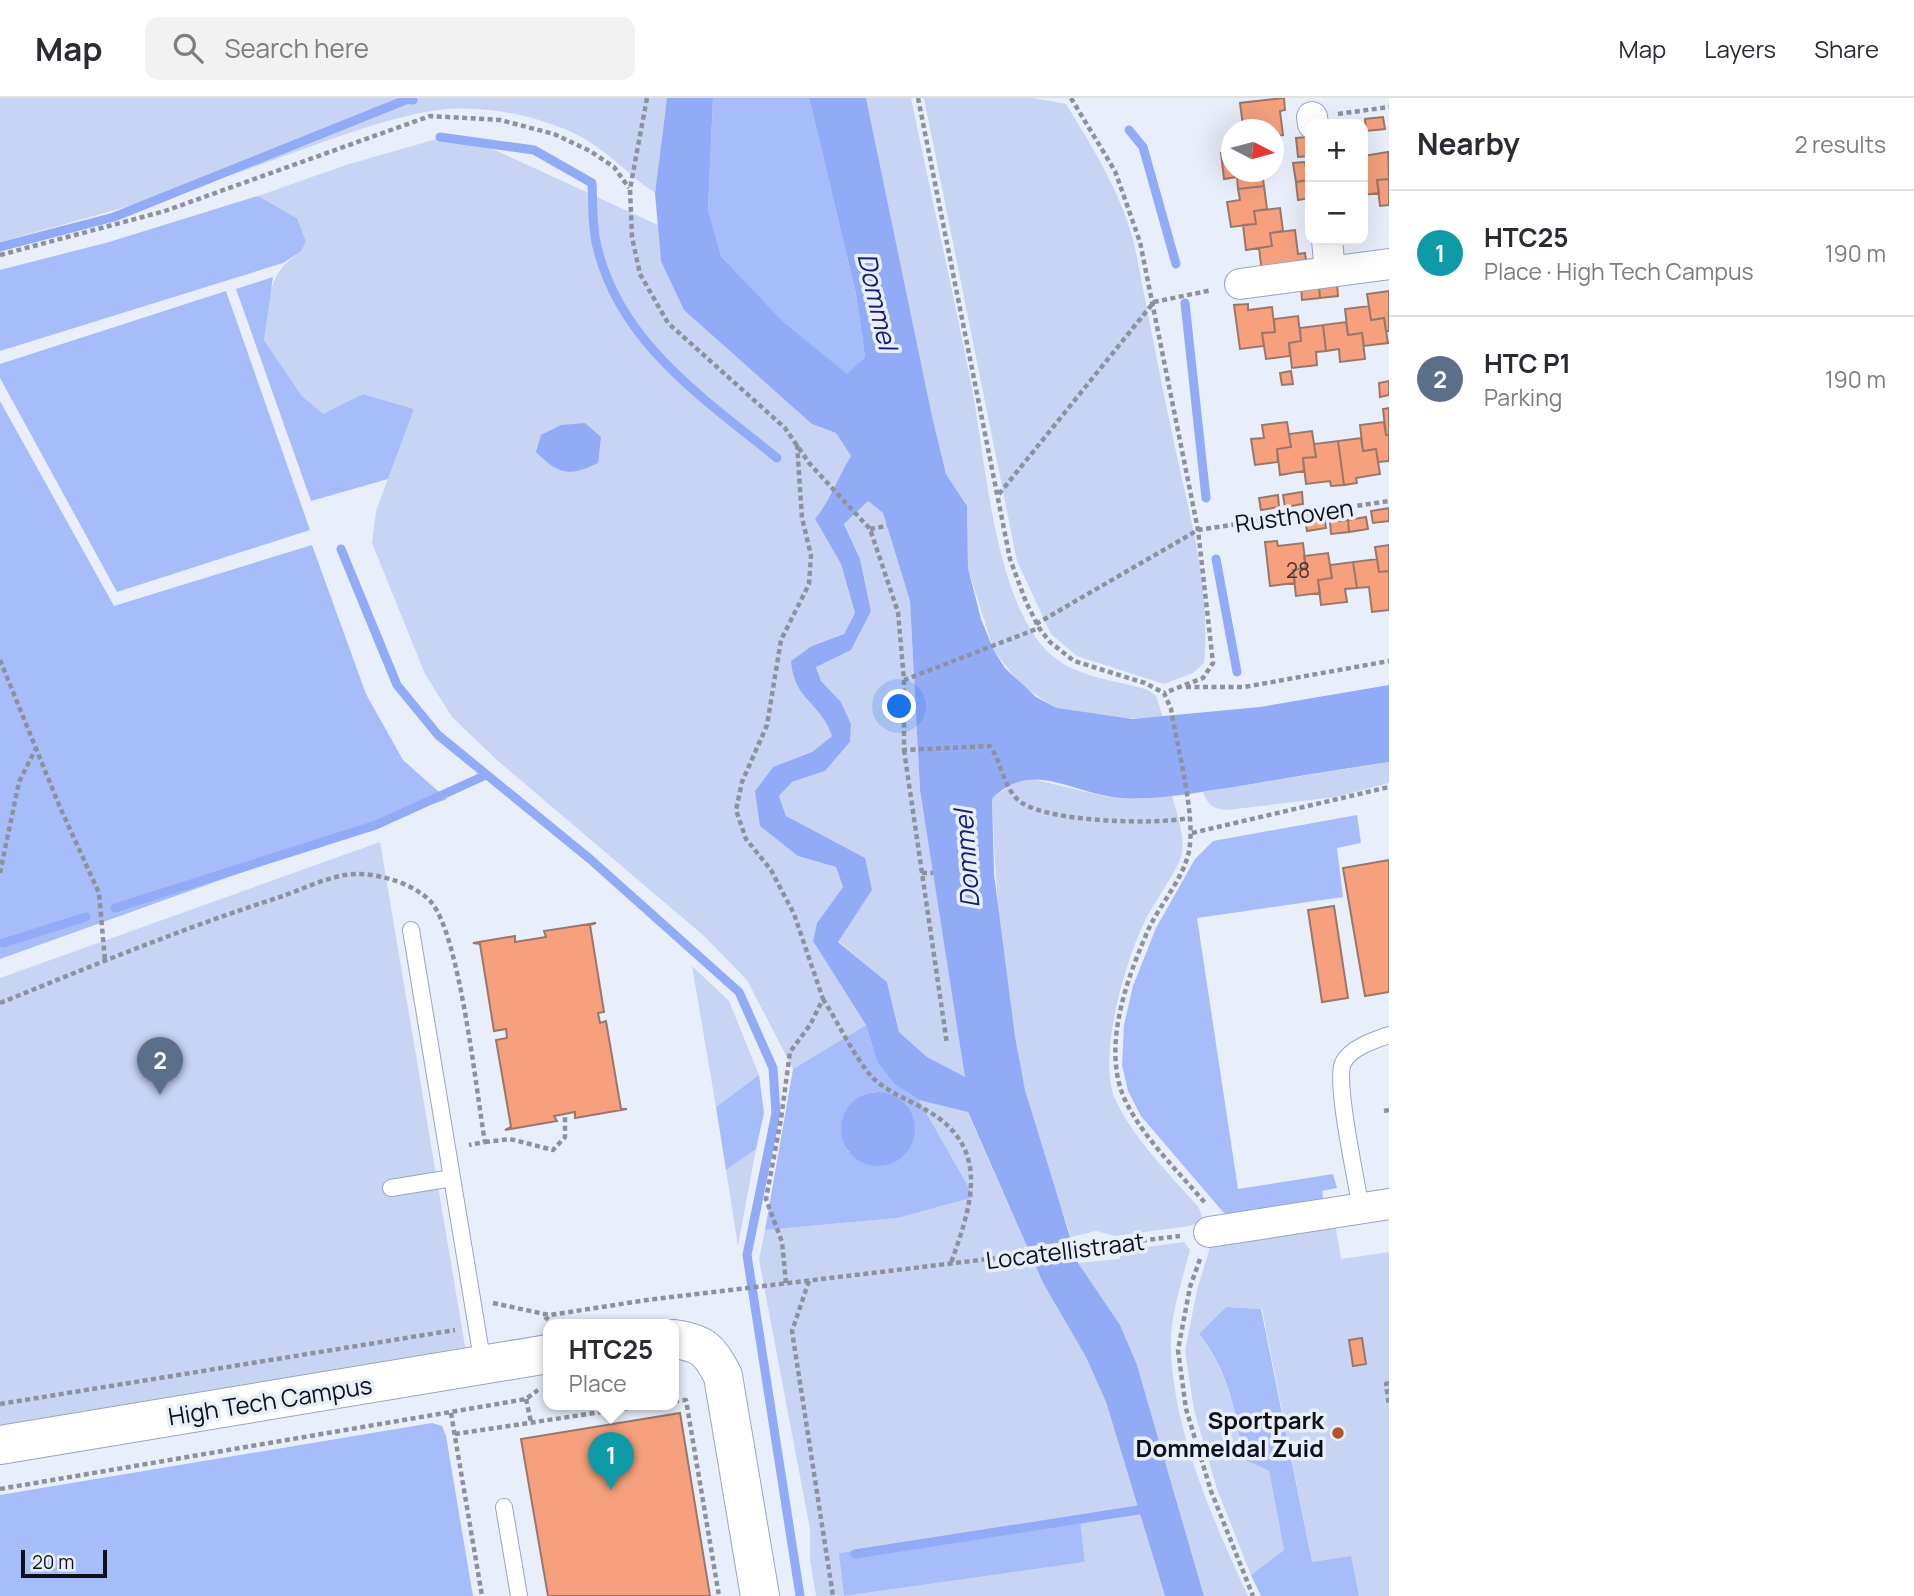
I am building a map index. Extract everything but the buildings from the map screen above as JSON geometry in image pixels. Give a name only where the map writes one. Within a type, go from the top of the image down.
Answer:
[{"type":"street","points":[[1327,245],[1330,272]]},
{"type":"street","points":[[1240,284],[1389,264]]},
{"type":"street","points":[[1209,1232],[1389,1204]]},
{"type":"street","points":[[679,1340],[693,1341],[712,1354],[723,1376],[760,1596]]},
{"type":"street","name":"High Tech Campus","points":[[0,1445],[543,1355]]},
{"type":"lane","points":[[411,930],[483,1365]]},
{"type":"lane","points":[[1358,1193],[1342,1091],[1342,1064],[1350,1053],[1389,1035]]},
{"type":"lane","points":[[391,1188],[452,1178]]},
{"type":"lane","points":[[505,1507],[519,1596]]},
{"type":"path","points":[[647,98],[630,189],[632,237],[640,274],[668,323],[785,428],[809,463],[870,529],[898,612],[904,680],[904,750],[947,1044]]},
{"type":"path","points":[[918,98],[1010,559],[1037,626],[1074,661],[1145,683],[1164,693],[1171,709],[1192,834],[1189,855],[1151,925],[1127,983],[1119,1024],[1116,1067],[1121,1091],[1137,1120],[1207,1206],[1212,1222],[1190,1287],[1178,1349],[1186,1409],[1207,1479],[1253,1596]]},
{"type":"path","points":[[1071,98],[1115,172],[1131,209],[1154,302],[1198,530],[1213,663],[1203,678],[1164,693]]},
{"type":"path","points":[[1324,119],[1389,107]]},
{"type":"path","points":[[0,255],[165,211],[430,116],[459,115],[500,120],[554,134],[590,151],[614,167],[630,189]]},
{"type":"path","points":[[999,495],[1154,302],[1240,284]]},
{"type":"path","points":[[797,443],[802,518],[811,555],[809,584],[781,640],[767,725],[742,782],[736,810],[746,839],[771,870],[794,914],[823,999],[874,1079],[942,1119],[964,1145],[973,1184],[966,1220],[951,1263]]},
{"type":"path","name":"Rusthoven","points":[[1198,530],[1389,501]]},
{"type":"path","points":[[870,529],[887,526]]},
{"type":"path","points":[[904,680],[1037,626],[1198,530]]},
{"type":"path","points":[[0,660],[99,893],[105,961]]},
{"type":"path","points":[[1183,687],[1244,687],[1389,661]]},
{"type":"path","points":[[904,750],[990,746],[998,757],[1010,789],[1020,802],[1040,811],[1069,817],[1175,821],[1189,818]]},
{"type":"path","points":[[0,873],[19,782],[36,748]]},
{"type":"path","points":[[1192,834],[1389,787]]},
{"type":"path","points":[[922,873],[933,873]]},
{"type":"path","points":[[0,1003],[204,921],[325,881],[357,874],[389,879],[429,899],[442,918],[453,955],[485,1142]]},
{"type":"path","points":[[786,1283],[782,1242],[766,1199],[790,1052],[810,1025],[823,999]]},
{"type":"path","points":[[447,1149],[510,1139],[553,1150],[565,1137],[565,1114]]},
{"type":"path","name":"Locatellistraat","points":[[550,1315],[786,1283],[1209,1232]]},
{"type":"path","points":[[809,1281],[792,1331],[833,1596]]},
{"type":"path","points":[[472,1300],[550,1315]]},
{"type":"path","points":[[546,1319],[550,1315]]},
{"type":"path","points":[[543,1321],[536,1332],[543,1352]]},
{"type":"path","points":[[0,1404],[478,1326]]},
{"type":"path","points":[[531,1422],[527,1399],[540,1387],[543,1363]]},
{"type":"path","points":[[1389,1383],[1386,1384],[1389,1405]]},
{"type":"path","name":"High Tech Campus","points":[[0,1489],[527,1399]]},
{"type":"path","points":[[679,1401],[686,1400],[719,1596]]},
{"type":"path","points":[[455,1434],[614,1410]]},
{"type":"path","points":[[451,1413],[482,1596]]},
{"type":"shaded area","points":[[0,98],[667,98],[655,193],[603,151],[554,125],[505,112],[438,110],[390,120],[210,182],[0,242]]},
{"type":"shaded area","points":[[713,98],[809,98],[856,294],[865,357],[847,375],[781,321],[721,256],[708,209]]},
{"type":"shaded area","points":[[866,98],[911,98],[972,388],[995,526],[1014,596],[1028,626],[1046,650],[1068,667],[1148,690],[1156,696],[1163,717],[1116,719],[1057,708],[1023,687],[994,651],[968,568],[967,506],[946,474],[932,416]]},
{"type":"shaded area","points":[[924,98],[1033,98],[1066,104],[1114,188],[1134,243],[1198,557],[1205,610],[1204,663],[1193,673],[1164,684],[1077,656],[1051,634],[1017,561]]},
{"type":"shaded area","points":[[440,138],[465,139],[486,146],[658,225],[661,261],[812,424],[836,433],[851,456],[815,519],[841,564],[855,613],[844,634],[812,646],[807,700],[826,717],[832,736],[812,752],[773,767],[755,791],[798,856],[836,867],[843,887],[817,923],[813,941],[866,1025],[793,1069],[747,980],[704,936],[498,761],[452,717],[425,674],[372,543],[376,511],[414,409],[363,394],[323,415],[302,396],[264,340],[271,290],[275,280],[280,270],[300,252],[297,218],[258,196],[346,165]]},
{"type":"shaded area","points":[[258,196],[297,218],[306,242],[300,252],[283,263],[0,351],[0,270],[109,242]]},
{"type":"shaded area","points":[[273,277],[264,340],[302,396],[323,414],[363,394],[414,409],[388,479],[311,501],[236,289]]},
{"type":"shaded area","points":[[226,291],[310,530],[117,592],[0,378],[0,364]]},
{"type":"shaded area","points":[[0,401],[114,606],[312,545],[366,694],[403,760],[447,799],[0,959]]},
{"type":"shaded area","points":[[868,501],[883,513],[910,601],[920,790],[966,1078],[927,1057],[899,1032],[887,982],[838,941],[872,890],[818,835],[786,816],[779,796],[792,782],[825,771],[850,742],[851,724],[841,702],[821,681],[816,666],[851,650],[871,610],[860,559],[844,523]]},
{"type":"shaded area","points":[[1389,762],[1389,783],[1336,797],[1227,810],[1212,806],[1203,792]]},
{"type":"shaded area","points":[[1032,779],[1107,797],[1172,795],[1181,831],[1182,853],[1144,923],[1129,961],[1116,1010],[1109,1060],[1110,1081],[1115,1099],[1132,1129],[1199,1208],[1202,1216],[1197,1223],[1190,1226],[1115,1236],[1096,1231],[1071,1237],[1041,1146],[1017,1054],[998,908],[992,799],[1015,782]]},
{"type":"shaded area","points":[[1357,815],[1361,843],[1337,848],[1343,897],[1197,918],[1238,1189],[1333,1174],[1337,1188],[1322,1191],[1325,1206],[1234,1219],[1223,1212],[1141,1116],[1128,1091],[1122,1065],[1124,1025],[1133,986],[1156,928],[1195,859],[1213,841]]},
{"type":"shaded area","points":[[380,842],[466,1352],[0,1430],[0,978]]},
{"type":"shaded area","points":[[692,966],[729,1001],[759,1075],[716,1107]]},
{"type":"shaded area","points":[[866,1025],[877,1062],[894,1084],[919,1100],[974,1197],[898,1218],[765,1230],[793,1069]],"holes":[[[882,1093],[900,1100],[908,1109],[914,1123],[848,1152],[841,1131],[863,1095]]]},
{"type":"shaded area","points":[[759,1075],[764,1113],[756,1149],[726,1170],[716,1107]]},
{"type":"shaded area","points":[[919,1100],[967,1111],[1043,1283],[1086,1357],[1106,1402],[1165,1596],[844,1596],[816,1596],[810,1560],[810,1529],[759,1260],[765,1230],[898,1218],[973,1197]],"holes":[[[1080,1519],[1085,1562],[844,1596],[840,1553]]]},
{"type":"shaded area","points":[[756,1149],[738,1246],[726,1170]]},
{"type":"shaded area","points":[[1335,1222],[1341,1259],[1389,1252],[1389,1596],[1359,1596],[1350,1557],[1312,1562],[1262,1309],[1226,1307],[1199,1335],[1224,1378],[1234,1409],[1243,1459],[1269,1471],[1284,1550],[1251,1575],[1217,1489],[1194,1410],[1185,1351],[1197,1290],[1212,1241]]},
{"type":"shaded area","points":[[1184,1242],[1190,1250],[1172,1326],[1174,1382],[1188,1445],[1209,1508],[1248,1596],[1204,1596],[1137,1365],[1078,1263],[1120,1259],[1119,1251]]},
{"type":"shaded area","points":[[1226,1307],[1261,1309],[1312,1562],[1351,1556],[1359,1596],[1261,1596],[1251,1575],[1284,1550],[1269,1471],[1243,1459],[1230,1393],[1218,1363],[1199,1334]]},
{"type":"shaded area","points":[[432,1423],[442,1426],[446,1436],[473,1596],[0,1596],[0,1495]]},
{"type":"shaded area","points":[[1080,1519],[1085,1562],[844,1596],[839,1553]]},
{"type":"water","name":"Dommel","points":[[667,98],[713,98],[708,209],[721,256],[782,321],[847,374],[865,357],[856,294],[809,98],[866,98],[946,474],[967,506],[968,568],[981,619],[994,651],[1005,668],[1036,697],[1057,708],[1132,719],[1260,707],[1389,685],[1389,762],[1153,798],[1105,796],[1054,782],[1022,781],[1007,787],[992,799],[994,874],[1015,1037],[1025,1090],[1078,1263],[1120,1325],[1137,1365],[1204,1596],[1165,1596],[1106,1402],[1086,1357],[1043,1283],[968,1112],[919,1100],[894,1084],[877,1062],[866,1025],[813,941],[817,923],[843,887],[836,867],[798,856],[760,826],[755,791],[773,767],[812,752],[832,736],[821,716],[797,685],[791,661],[812,646],[844,634],[855,613],[841,564],[815,519],[826,504],[851,456],[836,433],[812,424],[684,310],[661,261],[655,193]],"holes":[[[868,501],[883,513],[910,601],[920,790],[965,1077],[927,1057],[899,1032],[887,982],[838,942],[872,890],[865,858],[786,816],[779,796],[792,782],[825,771],[850,742],[851,724],[841,702],[821,681],[816,667],[851,650],[871,611],[860,559],[844,524]]]},
{"type":"water","points":[[585,423],[601,437],[598,463],[572,472],[565,471],[551,465],[536,452],[541,435],[561,425]]},
{"type":"water","points":[[878,1092],[899,1098],[909,1108],[915,1129],[909,1150],[899,1160],[878,1166],[857,1160],[847,1150],[841,1129],[847,1108],[857,1098]]},
{"type":"pier","points":[[1075,1241],[1079,1257],[1030,1263],[1023,1247]]},
{"type":"waterway","points":[[0,247],[114,217],[408,99],[413,100]]},
{"type":"waterway","points":[[1129,130],[1143,147],[1176,264]]},
{"type":"waterway","points":[[440,137],[534,150],[592,183],[596,242],[607,277],[623,309],[643,338],[667,365],[720,413],[777,458]]},
{"type":"waterway","points":[[1185,303],[1206,498]]},
{"type":"waterway","points":[[341,549],[397,685],[438,735],[590,859],[739,992],[773,1068],[776,1113],[747,1255],[800,1596]]},
{"type":"waterway","points":[[1216,559],[1237,672]]},
{"type":"waterway","points":[[115,908],[376,825],[486,775]]},
{"type":"waterway","points":[[3,943],[86,917]]},
{"type":"waterway","points":[[855,1554],[1138,1510]]},
{"type":"place","name":"HTC P1","points":[[160,1095]]},
{"type":"place","name":"Sportpark Dommeldal Zuid","points":[[1338,1433]]},
{"type":"place","name":"HTC25","points":[[611,1490]]}]
